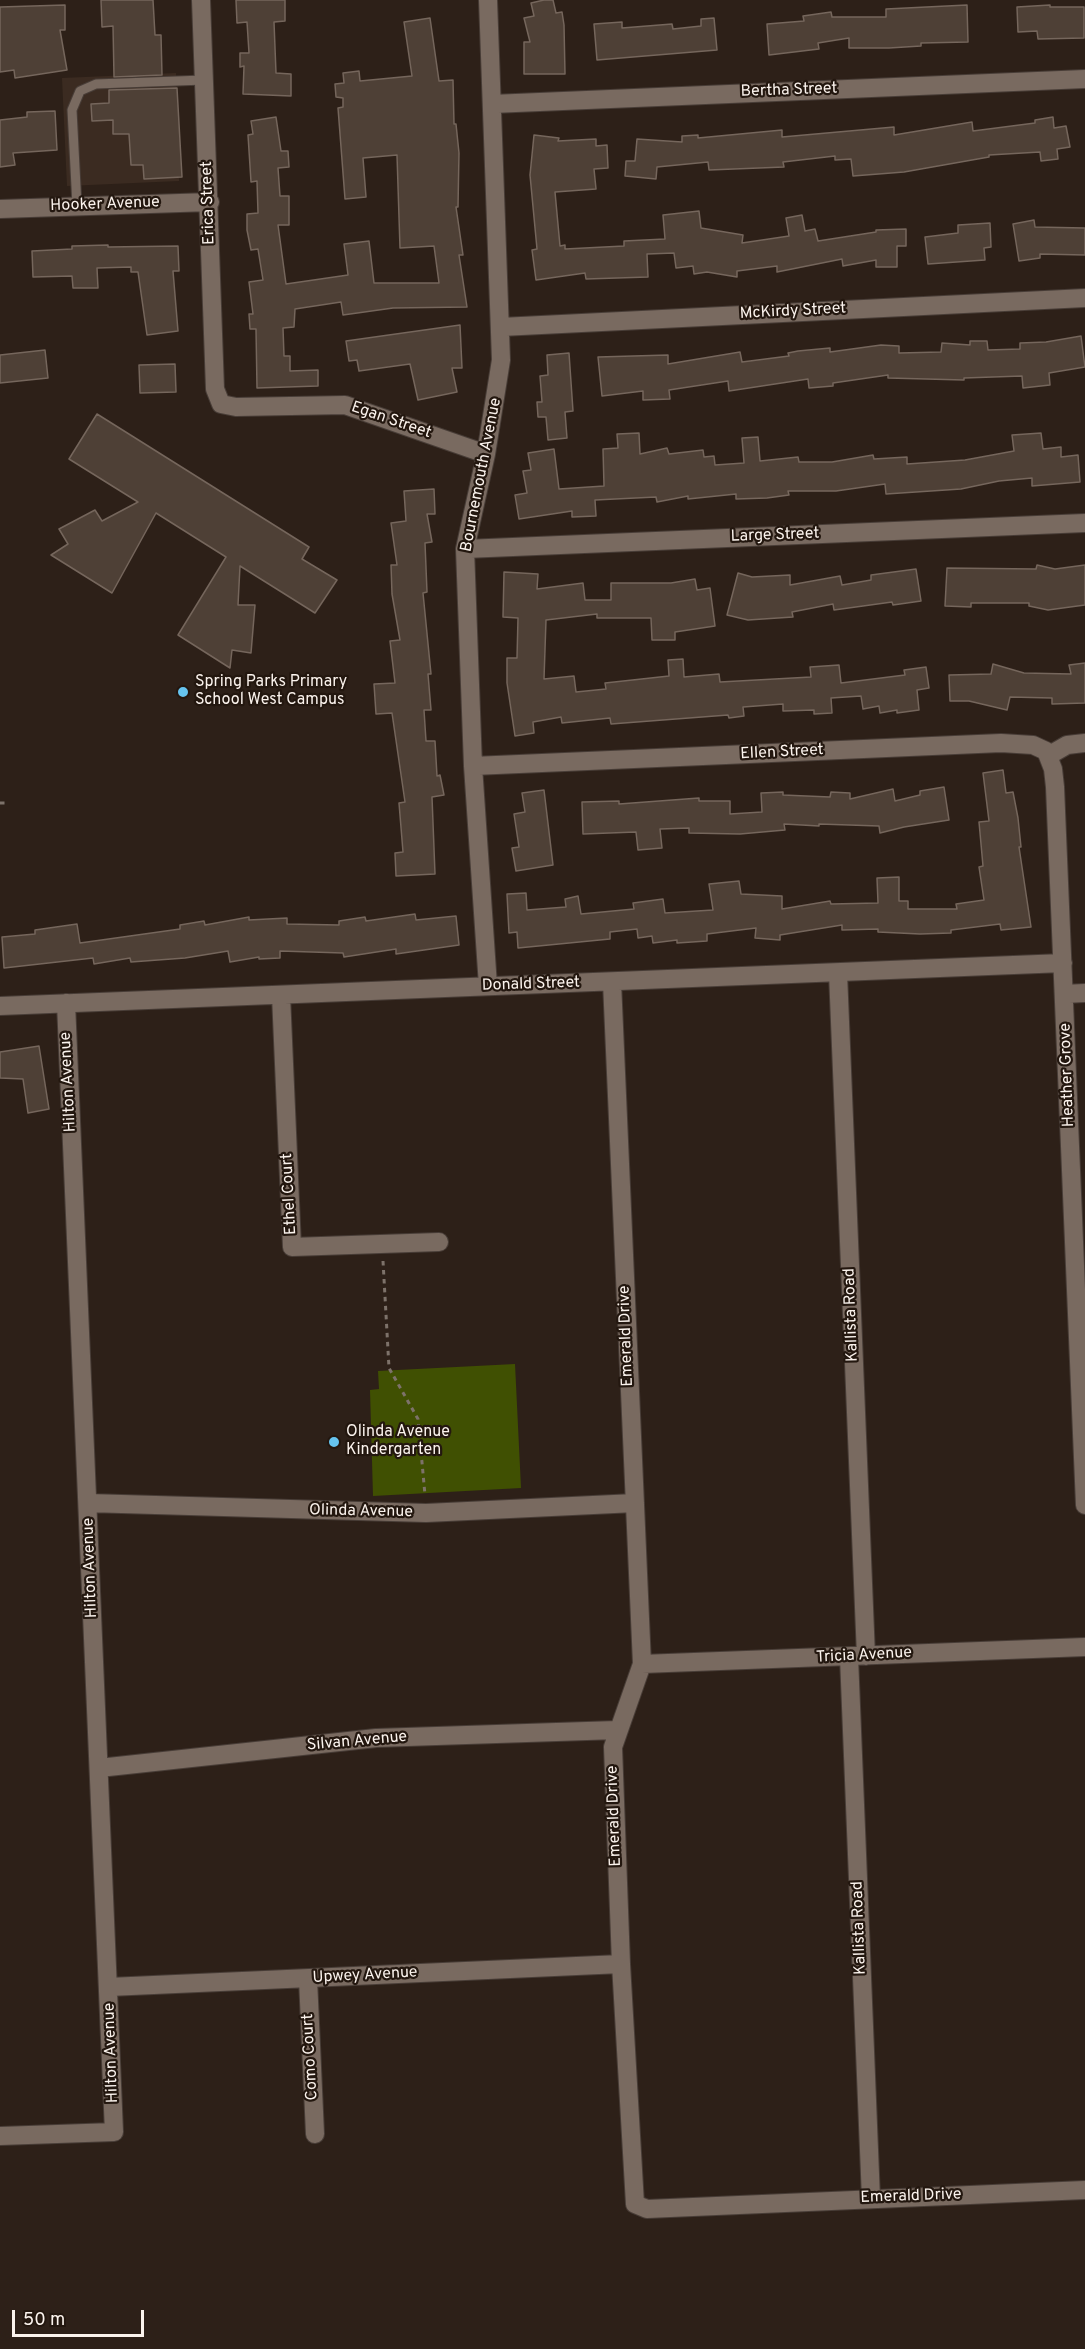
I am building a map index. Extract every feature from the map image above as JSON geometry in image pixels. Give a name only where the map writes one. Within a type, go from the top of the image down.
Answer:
[{"type":"street","name":"Erica Street","points":[[201,0],[210,202],[214,389],[221,404]]},
{"type":"street","name":"Bournemouth Avenue","points":[[488,0],[501,327],[500,384],[465,549],[473,766],[488,986]]},
{"type":"street","name":"Bertha Street","points":[[492,104],[1085,79]]},
{"type":"street","name":"Hooker Avenue","points":[[0,208],[210,202]]},
{"type":"street","name":"McKirdy Street","points":[[501,327],[1085,298]]},
{"type":"street","name":"Egan Street","points":[[221,404],[236,407],[345,405],[486,454]]},
{"type":"street","name":"Large Street","points":[[465,549],[1085,524]]},
{"type":"street","name":"Ellen Street","points":[[473,766],[1001,743],[1033,745],[1046,751],[1048,756]]},
{"type":"street","points":[[1048,756],[1067,746],[1085,743]]},
{"type":"street","name":"Heather Grove","points":[[1048,756],[1056,787],[1063,963],[1081,1283],[1085,1504]]},
{"type":"street","name":"Donald Street","points":[[0,1006],[1063,963]]},
{"type":"street","name":"Kallista Road","points":[[838,973],[871,2199]]},
{"type":"street","name":"Emerald Drive","points":[[612,982],[642,1664],[617,1730],[613,1747],[621,1964],[635,2204],[647,2209],[1085,2190]]},
{"type":"street","points":[[1065,994],[1085,993]]},
{"type":"street","name":"Ethel Court","points":[[281,995],[292,1247],[439,1242]]},
{"type":"street","name":"Hilton Avenue","points":[[0,2136],[114,2132],[110,1987],[66,1004]]},
{"type":"street","name":"Olinda Avenue","points":[[88,1503],[426,1513],[635,1503]]},
{"type":"street","name":"Tricia Avenue","points":[[642,1664],[1085,1647]]},
{"type":"street","name":"Silvan Avenue","points":[[99,1768],[376,1738],[617,1730]]},
{"type":"street","name":"Upwey Avenue","points":[[110,1987],[621,1964]]},
{"type":"street","name":"Como Court","points":[[308,1979],[315,2134]]},
{"type":"lane","points":[[77,206],[72,110],[80,91],[96,84],[204,80]]},
{"type":"path","points":[[0,803],[8,803]]},
{"type":"path","points":[[382,1244],[389,1368],[418,1419],[426,1513]]},
{"type":"shaded area","points":[[176,73],[179,181],[67,186],[62,78]]},
{"type":"green space","points":[[515,1364],[521,1488],[373,1496],[370,1390],[379,1389],[378,1371]]},
{"type":"building","points":[[101,0],[153,0],[155,35],[161,35],[162,75],[114,77],[113,26],[102,27]]},
{"type":"building","points":[[236,0],[285,0],[285,21],[274,22],[276,73],[291,74],[291,96],[243,94],[244,66],[240,67],[240,53],[249,53],[247,22],[237,23]]},
{"type":"building","points":[[553,0],[556,13],[562,12],[565,74],[524,74],[524,42],[530,42],[524,18],[534,16],[531,3]]},
{"type":"building","points":[[65,5],[65,30],[60,30],[67,70],[15,78],[14,70],[0,72],[0,7]]},
{"type":"building","points":[[967,5],[968,42],[921,43],[921,46],[889,48],[849,48],[849,38],[818,43],[819,49],[769,55],[767,24],[804,21],[803,16],[831,12],[832,17],[886,17],[886,9]]},
{"type":"building","points":[[1050,5],[1050,7],[1084,7],[1084,38],[1038,39],[1037,31],[1018,32],[1017,7]]},
{"type":"building","points":[[430,18],[439,81],[453,80],[454,124],[456,124],[459,153],[458,207],[456,207],[463,255],[459,255],[467,307],[393,308],[343,315],[341,302],[295,309],[294,327],[283,328],[284,356],[290,356],[290,371],[318,370],[318,386],[257,388],[256,329],[250,329],[249,314],[253,314],[249,282],[263,280],[258,249],[251,250],[247,230],[247,214],[258,213],[257,181],[251,182],[248,135],[253,134],[251,121],[276,117],[281,151],[288,151],[289,167],[278,168],[280,196],[289,196],[289,225],[278,225],[286,284],[348,275],[344,244],[369,241],[374,283],[439,283],[434,246],[400,248],[397,155],[363,158],[366,197],[345,199],[338,108],[343,107],[343,98],[336,97],[335,84],[344,83],[343,73],[359,71],[360,81],[412,76],[404,22]]},
{"type":"building","points":[[714,18],[717,50],[597,60],[594,24],[622,22],[622,28],[672,24],[673,29],[701,26],[701,19]]},
{"type":"building","points":[[177,88],[182,177],[144,179],[143,165],[131,165],[129,134],[113,134],[113,120],[92,121],[91,104],[109,103],[109,90]]},
{"type":"building","points":[[55,111],[57,150],[13,153],[15,165],[0,167],[0,120],[27,117],[27,112]]},
{"type":"building","points":[[1053,117],[1054,128],[1066,126],[1070,147],[1057,149],[1058,159],[1041,161],[1040,152],[989,155],[989,157],[904,172],[853,176],[851,159],[835,160],[835,156],[783,162],[784,167],[709,170],[708,162],[657,167],[656,179],[625,176],[626,161],[635,161],[637,139],[682,142],[682,136],[698,135],[698,138],[782,130],[782,137],[894,127],[894,135],[972,122],[973,131],[1035,123],[1035,120]]},
{"type":"building","points":[[534,135],[559,138],[558,141],[596,139],[596,146],[607,145],[608,168],[594,169],[596,189],[555,192],[560,246],[565,245],[565,249],[624,246],[624,241],[665,239],[663,215],[699,211],[701,228],[743,235],[742,243],[789,236],[786,218],[802,215],[805,231],[815,229],[818,241],[876,232],[876,230],[906,229],[906,246],[897,246],[897,267],[876,267],[876,260],[843,266],[842,259],[777,272],[777,266],[737,271],[737,277],[707,272],[694,274],[693,266],[676,268],[674,253],[647,254],[648,277],[586,279],[585,273],[536,280],[532,250],[537,249],[530,175]]},
{"type":"building","points":[[1034,220],[1035,227],[1085,228],[1085,255],[1040,254],[1040,258],[1019,261],[1013,224]]},
{"type":"building","points":[[990,223],[991,247],[984,248],[985,260],[928,264],[925,237],[958,233],[958,225]]},
{"type":"building","points":[[108,245],[108,247],[178,246],[179,271],[173,271],[178,331],[147,335],[138,272],[131,272],[131,267],[97,268],[98,288],[73,288],[72,276],[33,277],[32,251],[72,249],[72,246]]},
{"type":"building","points":[[460,325],[462,368],[452,368],[457,392],[418,400],[410,364],[359,371],[357,360],[349,361],[346,341]]},
{"type":"building","points":[[1081,336],[1085,367],[1049,373],[1050,385],[1023,388],[1022,376],[964,378],[964,380],[888,378],[888,375],[833,383],[833,386],[809,388],[808,379],[729,391],[728,381],[669,390],[670,399],[643,400],[643,391],[602,396],[598,357],[668,355],[668,364],[740,352],[742,362],[789,356],[788,353],[798,351],[830,348],[830,352],[881,345],[899,346],[899,353],[941,352],[942,343],[970,345],[970,341],[987,341],[988,350],[1020,349],[1020,343],[1046,342]]},
{"type":"building","points":[[45,350],[48,378],[0,383],[0,355]]},
{"type":"building","points":[[569,353],[573,411],[565,412],[567,438],[548,440],[546,417],[538,417],[537,402],[542,402],[540,376],[548,375],[547,355]]},
{"type":"building","points":[[175,364],[176,392],[140,393],[139,365]]},
{"type":"building","points":[[97,414],[309,547],[302,559],[337,580],[315,613],[240,566],[238,605],[255,605],[251,653],[232,650],[230,668],[178,635],[226,557],[156,513],[112,593],[51,555],[68,544],[59,529],[95,510],[102,521],[138,502],[69,459]]},
{"type":"building","points":[[639,433],[640,454],[667,448],[669,454],[703,450],[704,457],[714,456],[715,465],[744,463],[742,438],[758,437],[760,461],[798,457],[799,462],[832,462],[873,455],[874,459],[907,457],[907,464],[965,460],[1014,451],[1012,435],[1041,433],[1043,449],[1061,447],[1061,457],[1078,455],[1080,482],[1032,486],[1032,478],[999,481],[961,489],[886,494],[885,484],[836,491],[788,491],[789,495],[767,498],[736,499],[736,494],[688,499],[688,496],[657,502],[656,497],[595,500],[596,516],[572,517],[572,511],[519,519],[515,495],[527,493],[523,471],[531,470],[528,453],[554,449],[559,489],[604,486],[603,449],[618,448],[617,434]]},
{"type":"building","points":[[434,489],[435,514],[427,514],[432,542],[425,543],[427,592],[423,593],[431,674],[428,674],[431,710],[424,710],[426,741],[435,741],[437,776],[440,775],[444,795],[432,797],[435,874],[396,876],[395,853],[403,852],[399,803],[405,802],[392,713],[376,714],[374,684],[395,683],[390,641],[400,640],[392,594],[391,565],[397,565],[391,523],[406,521],[404,491]]},
{"type":"building","points":[[1037,565],[1055,569],[1085,565],[1085,605],[1048,610],[1029,606],[1029,603],[971,603],[971,607],[945,606],[947,568],[1036,569]]},
{"type":"building","points":[[916,569],[921,601],[893,605],[892,602],[834,610],[833,604],[792,612],[793,617],[748,620],[727,615],[738,573],[752,577],[790,575],[790,585],[840,576],[842,585],[871,580],[871,575]]},
{"type":"building","points":[[504,572],[538,574],[537,589],[583,583],[585,600],[611,600],[611,583],[671,583],[695,579],[697,590],[710,588],[715,626],[675,632],[675,640],[652,640],[651,618],[597,618],[597,614],[546,620],[544,679],[574,676],[576,692],[606,689],[605,683],[669,676],[668,660],[683,659],[684,677],[719,674],[720,682],[811,677],[810,667],[839,665],[841,683],[905,675],[904,670],[926,667],[929,688],[917,690],[919,710],[897,713],[897,710],[880,713],[879,706],[863,709],[861,696],[831,698],[832,713],[814,714],[814,710],[783,711],[783,704],[743,707],[744,716],[729,718],[728,715],[611,724],[610,718],[562,723],[561,717],[533,722],[534,733],[515,736],[507,683],[507,658],[517,658],[518,618],[503,617]]},
{"type":"building","points":[[1085,663],[1085,703],[1052,704],[1052,698],[1010,697],[1007,710],[969,701],[950,701],[949,675],[991,674],[993,664],[1024,673],[1071,674],[1069,665]]},
{"type":"building","points":[[1003,770],[1006,793],[1013,792],[1018,818],[1021,847],[1019,847],[1031,927],[1001,930],[1000,924],[951,930],[951,933],[920,934],[878,932],[878,929],[842,930],[842,925],[780,935],[780,940],[755,938],[756,928],[707,934],[707,941],[677,943],[677,940],[653,943],[652,936],[638,938],[637,929],[610,932],[610,939],[518,948],[517,932],[509,933],[507,894],[526,893],[527,910],[566,907],[565,899],[578,896],[581,914],[634,909],[633,903],[663,899],[665,913],[713,910],[709,884],[739,881],[741,894],[782,896],[782,909],[830,901],[831,904],[878,903],[877,878],[899,877],[899,901],[908,901],[908,909],[957,909],[956,904],[984,900],[979,867],[983,866],[979,822],[989,821],[983,773]]},
{"type":"building","points":[[944,787],[949,820],[880,833],[879,826],[819,824],[819,826],[784,824],[785,830],[740,834],[689,833],[689,828],[660,829],[662,848],[638,850],[636,832],[583,834],[582,802],[619,801],[619,804],[699,798],[699,801],[730,801],[730,814],[762,812],[761,793],[783,792],[783,795],[830,797],[831,792],[850,793],[850,799],[893,789],[895,801],[920,795],[920,791]]},
{"type":"building","points":[[544,790],[553,865],[516,871],[512,848],[519,847],[514,814],[525,812],[522,793]]},
{"type":"building","points":[[415,914],[416,920],[456,916],[459,945],[396,954],[396,949],[344,957],[343,953],[280,951],[280,958],[259,959],[259,957],[230,962],[228,951],[185,958],[131,962],[130,958],[94,964],[93,958],[4,968],[2,937],[35,934],[35,930],[77,924],[80,943],[180,929],[180,925],[204,921],[205,925],[249,917],[249,920],[287,918],[287,924],[339,925],[339,921],[365,917],[366,921]]},
{"type":"building","points":[[39,1046],[49,1109],[28,1113],[23,1079],[0,1078],[0,1052]]},
{"type":"place","name":"Spring Parks Primary School West Campus","points":[[183,692]]},
{"type":"place","name":"Olinda Avenue Kindergarten","points":[[334,1442]]}]
